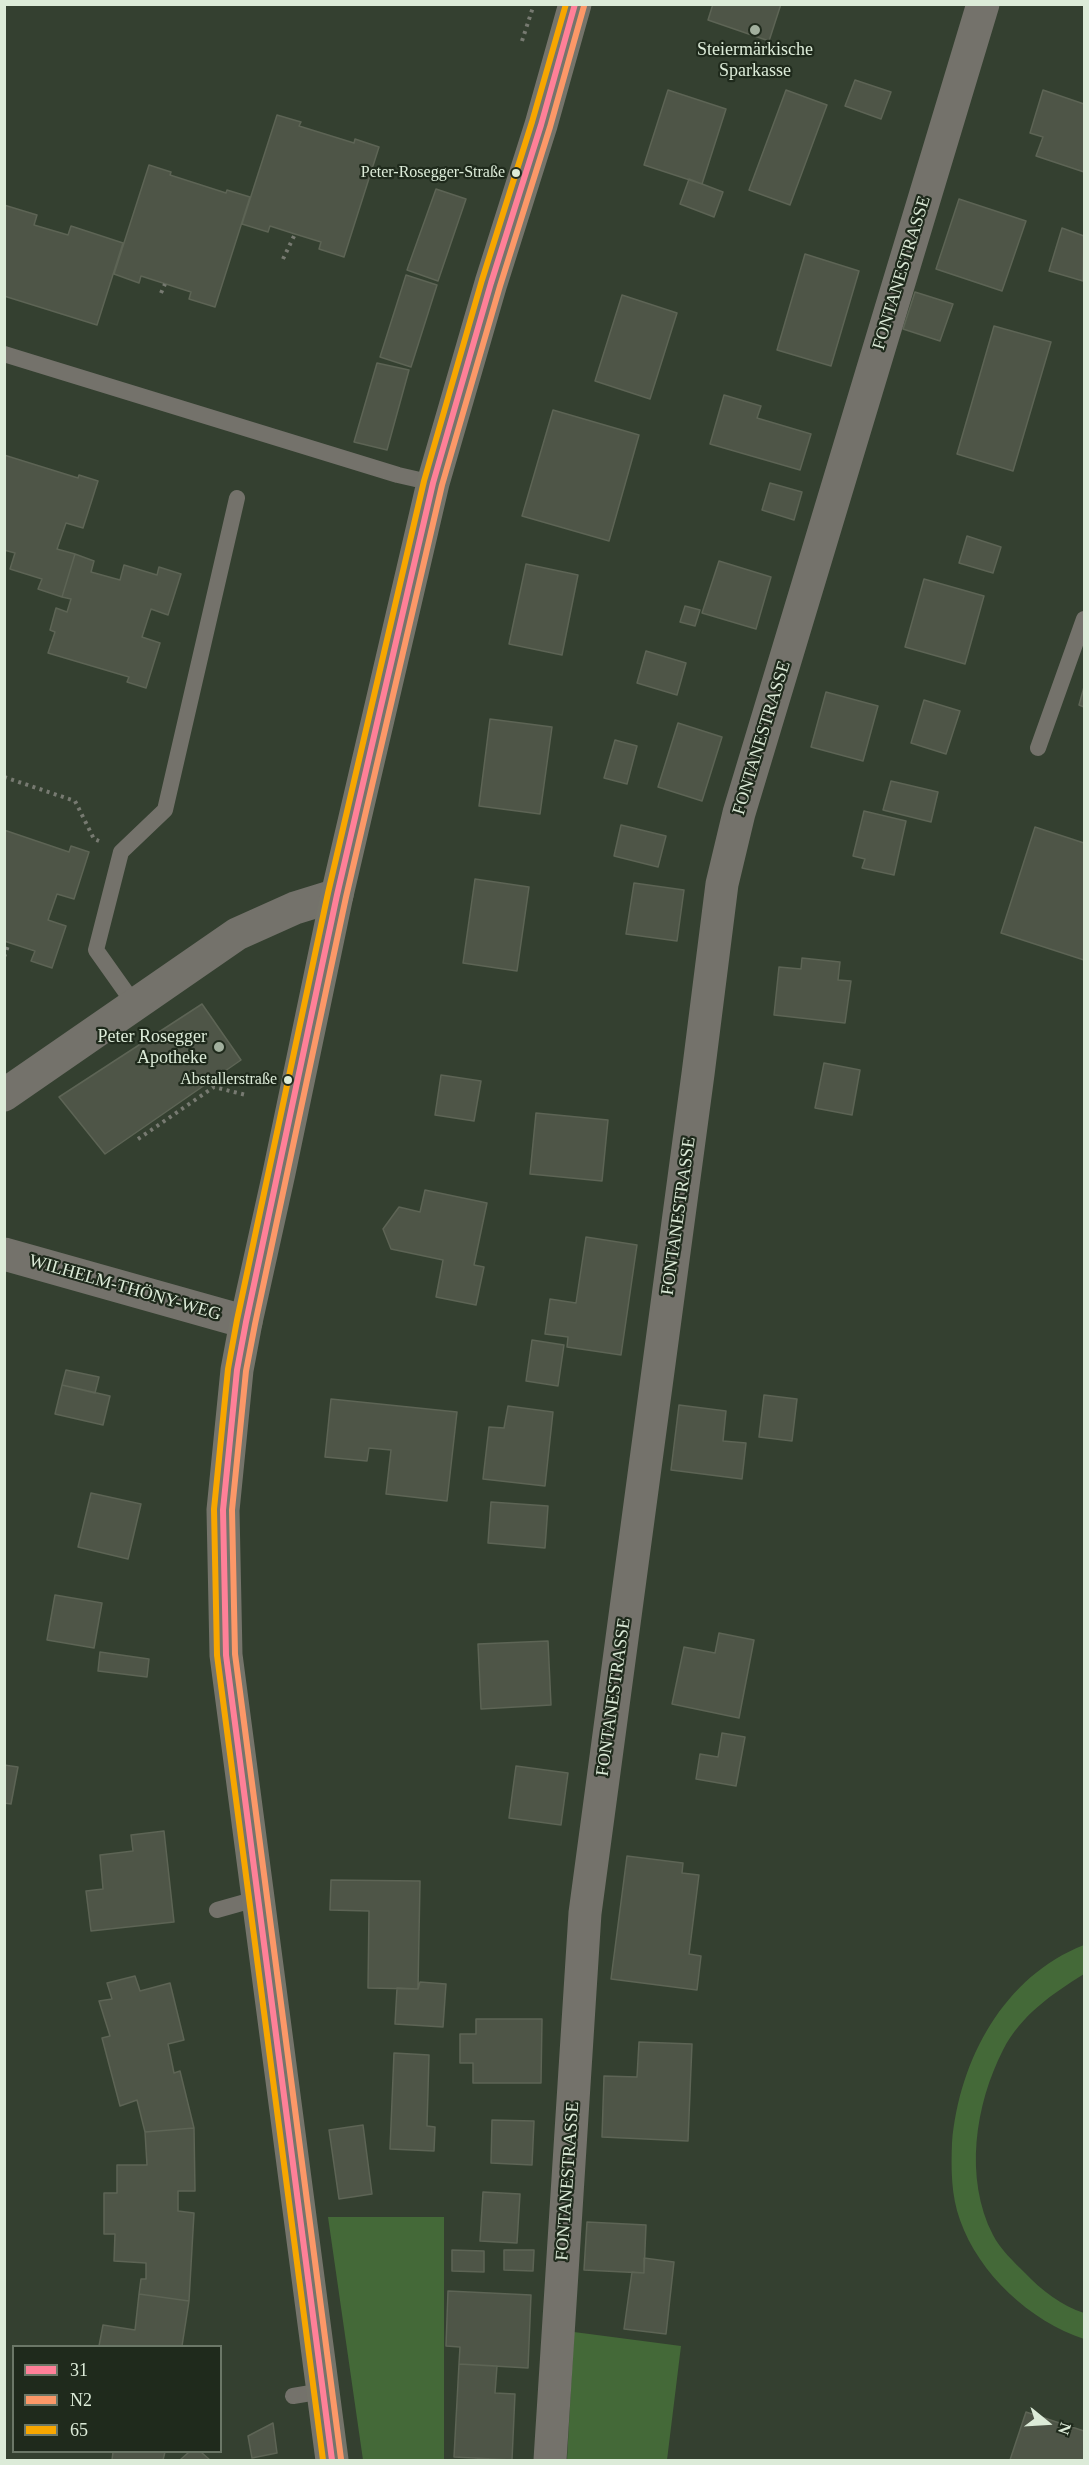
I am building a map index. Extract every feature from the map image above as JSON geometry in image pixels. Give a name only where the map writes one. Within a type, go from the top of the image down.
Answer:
[{"type":"main road","points":[[332,2460],[308,2393],[256,1899],[226,1655],[223,1521],[237,1370],[337,895],[434,483],[491,283],[542,125],[575,4]]},
{"type":"street","name":"FONTANESTRASSE","points":[[550,2460],[585,1914],[722,884],[739,813],[983,4]]},
{"type":"street","points":[[4,1095],[237,934],[295,908],[337,895]]},
{"type":"street","name":"WILHELM-THÖNY-WEG","points":[[4,1254],[246,1322]]},
{"type":"lane","points":[[4,354],[387,472],[434,483]]},
{"type":"lane","points":[[135,1005],[96,950],[121,852],[165,810],[237,498]]},
{"type":"lane","points":[[1038,748],[1084,619]]},
{"type":"lane","points":[[217,1910],[256,1899]]},
{"type":"path","points":[[522,41],[534,4]]},
{"type":"path","points":[[283,259],[295,234]]},
{"type":"path","points":[[161,293],[165,284]]},
{"type":"path","points":[[4,777],[75,801],[93,839],[121,852]]},
{"type":"path","points":[[4,957],[9,943]]},
{"type":"path","points":[[138,1139],[214,1087],[246,1095]]},
{"type":"green space","points":[[1084,1945],[1084,1974],[1038,2006],[1019,2026],[1003,2050],[993,2071],[980,2118],[976,2166],[978,2190],[984,2213],[996,2240],[1012,2260],[1045,2291],[1060,2302],[1084,2313],[1084,2339],[1064,2331],[1026,2308],[993,2277],[980,2259],[957,2211],[953,2192],[952,2143],[956,2112],[964,2081],[991,2024],[1009,1999],[1031,1977],[1056,1959]]},
{"type":"green space","points":[[328,2217],[444,2217],[444,2460],[363,2460]]},
{"type":"green space","points":[[574,2332],[681,2346],[667,2460],[567,2460]]},
{"type":"building","name":"Steiermärkische Sparkasse","points":[[713,4],[781,4],[769,41],[708,20]]},
{"type":"building","points":[[855,80],[891,92],[881,119],[845,106]]},
{"type":"building","points":[[668,90],[726,109],[702,184],[644,165]]},
{"type":"building","points":[[786,90],[827,105],[790,205],[749,190]]},
{"type":"building","points":[[1043,90],[1084,104],[1084,172],[1036,156],[1043,137],[1030,133]]},
{"type":"building","points":[[277,115],[301,122],[299,126],[354,143],[355,139],[379,147],[344,257],[319,249],[321,242],[270,226],[268,232],[242,224]]},
{"type":"building","points":[[149,165],[171,172],[170,175],[226,193],[227,190],[250,197],[215,307],[189,299],[191,292],[141,276],[139,283],[114,274]]},
{"type":"building","points":[[689,179],[723,192],[714,217],[680,204]]},
{"type":"building","points":[[436,189],[466,199],[438,281],[407,270]]},
{"type":"building","points":[[959,199],[1026,221],[1002,291],[936,269]]},
{"type":"building","points":[[4,205],[37,215],[34,225],[68,235],[71,226],[123,243],[97,325],[4,296]]},
{"type":"building","points":[[1062,228],[1084,236],[1083,281],[1049,271]]},
{"type":"building","points":[[805,254],[859,271],[831,366],[777,350]]},
{"type":"building","points":[[406,275],[437,285],[411,367],[380,357]]},
{"type":"building","points":[[915,292],[953,304],[940,341],[903,329]]},
{"type":"building","points":[[622,295],[677,313],[650,399],[595,381]]},
{"type":"building","points":[[994,326],[1051,342],[1013,471],[957,454]]},
{"type":"building","points":[[377,363],[409,370],[387,450],[354,442]]},
{"type":"building","points":[[724,395],[761,406],[757,418],[811,434],[800,470],[710,444]]},
{"type":"building","points":[[553,410],[639,435],[609,541],[522,516]]},
{"type":"building","points":[[4,455],[78,478],[79,475],[98,481],[83,528],[66,523],[57,549],[75,554],[62,597],[38,589],[42,579],[10,569],[15,553],[4,550]]},
{"type":"building","points":[[770,483],[802,492],[794,520],[762,510]]},
{"type":"building","points":[[967,536],[1001,547],[993,573],[959,563]]},
{"type":"building","points":[[75,554],[94,561],[91,572],[120,580],[124,565],[157,575],[159,567],[181,574],[168,615],[151,609],[142,637],[160,643],[146,688],[127,682],[129,677],[48,653],[55,632],[50,630],[56,608],[67,612],[71,599],[62,597]]},
{"type":"building","points":[[719,561],[771,577],[756,629],[702,613]]},
{"type":"building","points":[[526,564],[578,575],[562,655],[509,644]]},
{"type":"building","points":[[924,579],[984,596],[965,664],[905,647]]},
{"type":"building","points":[[685,606],[700,610],[695,626],[680,622]]},
{"type":"building","points":[[646,651],[686,663],[677,695],[637,683]]},
{"type":"building","points":[[1084,687],[1084,707],[1079,705]]},
{"type":"building","points":[[826,692],[878,706],[863,761],[811,747]]},
{"type":"building","points":[[924,700],[960,711],[946,754],[911,743]]},
{"type":"building","points":[[490,719],[552,727],[540,814],[479,806]]},
{"type":"building","points":[[678,723],[722,737],[702,801],[658,787]]},
{"type":"building","points":[[615,740],[637,746],[627,784],[604,778]]},
{"type":"building","points":[[891,781],[938,792],[931,822],[883,810]]},
{"type":"building","points":[[864,811],[906,821],[894,875],[862,868],[865,859],[853,856]]},
{"type":"building","points":[[621,825],[666,836],[658,867],[614,856]]},
{"type":"building","points":[[1035,827],[1084,843],[1084,960],[1001,933]]},
{"type":"building","points":[[4,830],[69,852],[71,846],[89,852],[74,899],[57,894],[48,920],[66,926],[52,968],[31,961],[35,951],[4,941]]},
{"type":"building","points":[[475,879],[529,887],[517,971],[463,963]]},
{"type":"building","points":[[634,883],[684,890],[677,941],[626,934]]},
{"type":"building","points":[[802,958],[840,962],[838,980],[851,981],[845,1023],[774,1015],[779,967],[801,969]]},
{"type":"building","points":[[202,1004],[241,1060],[105,1154],[59,1097]]},
{"type":"building","points":[[824,1063],[860,1070],[852,1115],[815,1108]]},
{"type":"building","points":[[441,1075],[481,1081],[474,1121],[435,1115]]},
{"type":"building","points":[[536,1113],[608,1120],[602,1181],[530,1174]]},
{"type":"building","points":[[425,1190],[487,1203],[474,1265],[484,1267],[476,1305],[436,1297],[443,1260],[391,1249],[383,1229],[399,1207],[420,1212]]},
{"type":"building","points":[[586,1237],[637,1245],[621,1355],[567,1347],[568,1337],[545,1334],[550,1299],[576,1303]]},
{"type":"building","points":[[532,1340],[564,1345],[558,1386],[526,1381]]},
{"type":"building","points":[[66,1370],[99,1377],[95,1393],[62,1385]]},
{"type":"building","points":[[62,1385],[110,1396],[103,1425],[55,1414]]},
{"type":"building","points":[[764,1395],[797,1399],[792,1441],[759,1437]]},
{"type":"building","points":[[331,1399],[457,1412],[447,1501],[386,1494],[391,1450],[369,1448],[367,1461],[325,1457]]},
{"type":"building","points":[[679,1405],[726,1411],[723,1441],[746,1443],[742,1479],[671,1470]]},
{"type":"building","points":[[508,1406],[553,1412],[545,1486],[483,1479],[489,1427],[504,1428]]},
{"type":"building","points":[[91,1493],[141,1504],[128,1559],[78,1547]]},
{"type":"building","points":[[491,1502],[548,1506],[545,1548],[488,1543]]},
{"type":"building","points":[[55,1595],[102,1603],[94,1648],[47,1640]]},
{"type":"building","points":[[719,1633],[754,1640],[739,1718],[672,1704],[684,1647],[715,1653]]},
{"type":"building","points":[[548,1641],[551,1705],[481,1709],[478,1644]]},
{"type":"building","points":[[100,1652],[149,1659],[147,1677],[98,1671]]},
{"type":"building","points":[[722,1733],[745,1737],[736,1786],[696,1779],[700,1754],[718,1757]]},
{"type":"building","points":[[4,1765],[18,1767],[11,1804],[4,1803]]},
{"type":"building","points":[[516,1766],[568,1773],[561,1825],[509,1818]]},
{"type":"building","points":[[164,1831],[174,1922],[91,1931],[86,1891],[103,1889],[100,1855],[133,1851],[131,1835]]},
{"type":"building","points":[[627,1856],[683,1863],[682,1873],[699,1875],[689,1954],[701,1956],[697,1990],[611,1979]]},
{"type":"building","points":[[331,1880],[420,1881],[418,1989],[368,1988],[369,1911],[330,1910]]},
{"type":"building","points":[[135,1976],[140,1991],[170,1983],[184,2040],[168,2044],[174,2073],[180,2071],[194,2128],[145,2132],[137,2100],[120,2106],[102,2038],[110,2036],[99,2001],[112,1999],[107,1983]]},
{"type":"building","points":[[420,1982],[446,1984],[443,2027],[395,2024],[397,1988],[418,1989]]},
{"type":"building","points":[[476,2019],[542,2019],[541,2083],[473,2083],[473,2063],[460,2063],[460,2034],[476,2034]]},
{"type":"building","points":[[639,2042],[692,2044],[688,2141],[602,2137],[604,2076],[637,2077]]},
{"type":"building","points":[[394,2053],[429,2055],[427,2126],[435,2127],[434,2151],[390,2149]]},
{"type":"building","points":[[492,2120],[534,2121],[532,2165],[491,2163]]},
{"type":"building","points":[[363,2125],[372,2194],[339,2199],[329,2130]]},
{"type":"building","points":[[194,2128],[195,2191],[178,2191],[178,2211],[194,2213],[189,2301],[139,2294],[141,2279],[146,2279],[146,2263],[114,2261],[115,2234],[104,2234],[104,2193],[117,2193],[117,2165],[147,2165],[145,2132]]},
{"type":"building","points":[[483,2192],[520,2194],[517,2243],[480,2241]]},
{"type":"building","points":[[587,2222],[646,2225],[644,2273],[584,2270]]},
{"type":"building","points":[[452,2250],[484,2251],[484,2272],[452,2271]]},
{"type":"building","points":[[504,2250],[534,2250],[533,2271],[504,2270]]},
{"type":"building","points":[[644,2258],[674,2262],[666,2334],[624,2329],[632,2272],[644,2273]]},
{"type":"building","points":[[448,2291],[531,2295],[528,2368],[459,2364],[460,2347],[446,2346]]},
{"type":"building","points":[[139,2294],[189,2301],[182,2345],[99,2345],[103,2325],[135,2330]]},
{"type":"building","points":[[459,2364],[497,2366],[495,2393],[515,2394],[512,2460],[454,2457]]},
{"type":"building","points":[[1026,2412],[1084,2431],[1084,2460],[1010,2460]]},
{"type":"building","points":[[273,2423],[277,2453],[252,2458],[248,2436]]},
{"type":"building","points":[[113,2453],[165,2453],[163,2460],[112,2460]]},
{"type":"building","points":[[188,2453],[202,2453],[210,2460],[180,2460]]},
{"type":"transit line","name":"65","points":[[323,2460],[217,1655],[214,1509],[228,1369],[237,1320],[328,893],[424,481],[566,4]]},
{"type":"transit line","name":"31","points":[[332,2460],[226,1655],[223,1510],[237,1370],[246,1322],[337,895],[433,483],[575,4]]},
{"type":"transit line","name":"N2","points":[[341,2459],[235,1654],[232,1510],[246,1371],[255,1324],[346,897],[442,485],[584,6]]},
{"type":"place","name":"Steiermärkische Sparkasse","points":[[755,30]]},
{"type":"place","name":"Peter-Rosegger-Straße","points":[[516,173]]},
{"type":"place","name":"Peter Rosegger Apotheke","points":[[219,1047]]},
{"type":"place","name":"Abstallerstraße","points":[[288,1080]]}]
